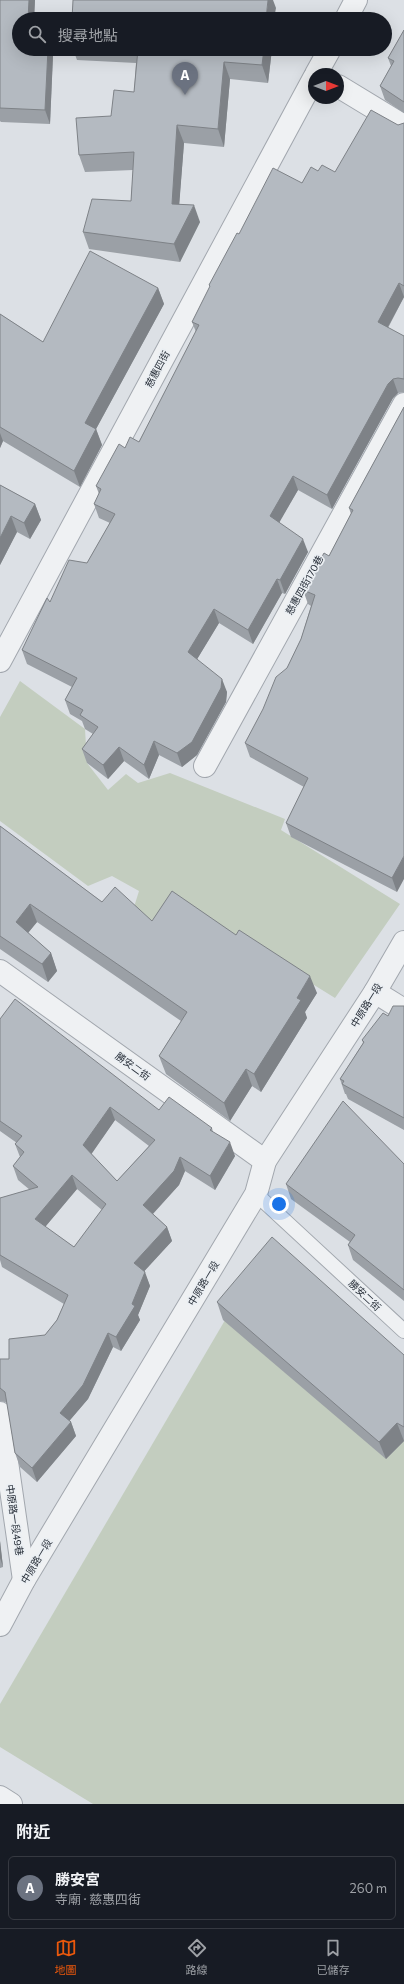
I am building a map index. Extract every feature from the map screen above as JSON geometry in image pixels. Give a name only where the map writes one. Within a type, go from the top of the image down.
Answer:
[{"type":"street","points":[[350,12],[356,0]]},
{"type":"street","name":"慈惠四街","points":[[320,68],[326,56]]},
{"type":"street","name":"慈惠四街","points":[[0,661],[308,90]]},
{"type":"street","points":[[344,90],[404,126]]},
{"type":"street","name":"慈惠四街170巷","points":[[205,766],[404,404]]},
{"type":"street","name":"中原路一段","points":[[0,1624],[24,1580],[256,1194],[265,1161],[375,992],[404,942]]},
{"type":"street","name":"勝安二街","points":[[0,971],[265,1161]]},
{"type":"street","points":[[375,992],[404,1010]]},
{"type":"street","name":"中原路一段49巷","points":[[0,1413],[24,1580]]},
{"type":"street","points":[[0,1798],[11,1804]]},
{"type":"lane","name":"勝安二街","points":[[256,1194],[404,1332]]},
{"type":"green space","points":[[20,681],[85,729],[87,763],[108,790],[126,774],[138,783],[170,773],[285,819],[281,830],[400,904],[335,998],[174,898],[154,925],[134,907],[139,891],[112,876],[88,886],[0,821],[0,717]]},
{"type":"green space","points":[[272,1240],[404,1364],[404,1804],[93,1804],[0,1747],[0,1704]]},
{"type":"building","points":[[0,0],[29,0],[28,12],[12,12],[12,56],[48,56],[45,110],[0,108]]},
{"type":"building","points":[[73,0],[268,0],[267,12],[72,12]]},
{"type":"building","points":[[404,30],[404,102],[380,86],[394,61],[388,58],[389,56],[392,56],[392,51]]},
{"type":"building","points":[[137,56],[263,56],[262,65],[224,62],[218,129],[177,125],[172,204],[194,205],[174,244],[83,232],[92,199],[131,201],[134,152],[79,155],[76,118],[111,116],[114,90],[134,92]]},
{"type":"building","points":[[371,110],[398,125],[404,123],[404,286],[399,283],[378,322],[404,336],[404,379],[393,379],[388,384],[327,495],[293,476],[270,516],[303,539],[280,580],[277,579],[248,630],[214,609],[188,652],[222,679],[221,688],[192,742],[177,753],[154,741],[144,765],[119,747],[103,765],[82,749],[98,727],[80,715],[83,710],[65,700],[77,678],[22,650],[47,598],[50,602],[69,560],[87,563],[115,514],[94,504],[101,489],[96,486],[119,444],[125,448],[130,437],[139,442],[199,325],[192,322],[210,286],[209,285],[237,233],[239,234],[273,168],[302,183],[311,167],[318,171],[322,165],[335,172]]},
{"type":"building","points":[[90,251],[158,288],[85,423],[96,429],[74,471],[0,427],[0,314],[43,342]]},
{"type":"building","points":[[404,407],[404,856],[392,878],[286,823],[308,778],[245,743],[263,709],[276,677],[287,668],[301,639],[315,595],[303,590],[324,553],[329,556],[353,510],[349,508]]},
{"type":"building","points":[[0,485],[35,504],[24,523],[11,516],[0,538]]},
{"type":"building","points":[[0,826],[102,902],[115,887],[152,921],[172,891],[236,935],[239,930],[310,976],[297,998],[301,1000],[254,1074],[246,1069],[224,1103],[159,1056],[187,1012],[30,904],[16,922],[51,953],[42,964],[0,936]]},
{"type":"building","points":[[15,999],[159,1110],[169,1097],[212,1128],[210,1130],[230,1142],[210,1176],[180,1157],[174,1171],[143,1205],[167,1227],[134,1263],[145,1272],[132,1304],[135,1306],[116,1337],[108,1333],[83,1385],[60,1413],[71,1422],[32,1468],[15,1453],[5,1392],[0,1388],[0,1359],[9,1359],[9,1339],[45,1335],[57,1320],[68,1295],[0,1255],[0,1198],[38,1187],[13,1166],[24,1152],[15,1144],[22,1136],[0,1121],[0,1019]],"holes":[[[110,1107],[155,1140],[117,1181],[83,1145]],[[72,1175],[106,1204],[74,1247],[35,1219]]]},
{"type":"building","points":[[393,1006],[404,1006],[404,1118],[342,1084],[344,1081],[340,1079],[364,1042],[362,1040],[383,1013],[388,1016]]},
{"type":"building","points":[[343,1101],[404,1164],[404,1290],[348,1245],[355,1235],[286,1184]]},
{"type":"building","points":[[272,1237],[404,1355],[404,1427],[397,1423],[379,1442],[217,1302]]},
{"type":"place","name":"勝安宮","points":[[185,95]]}]
